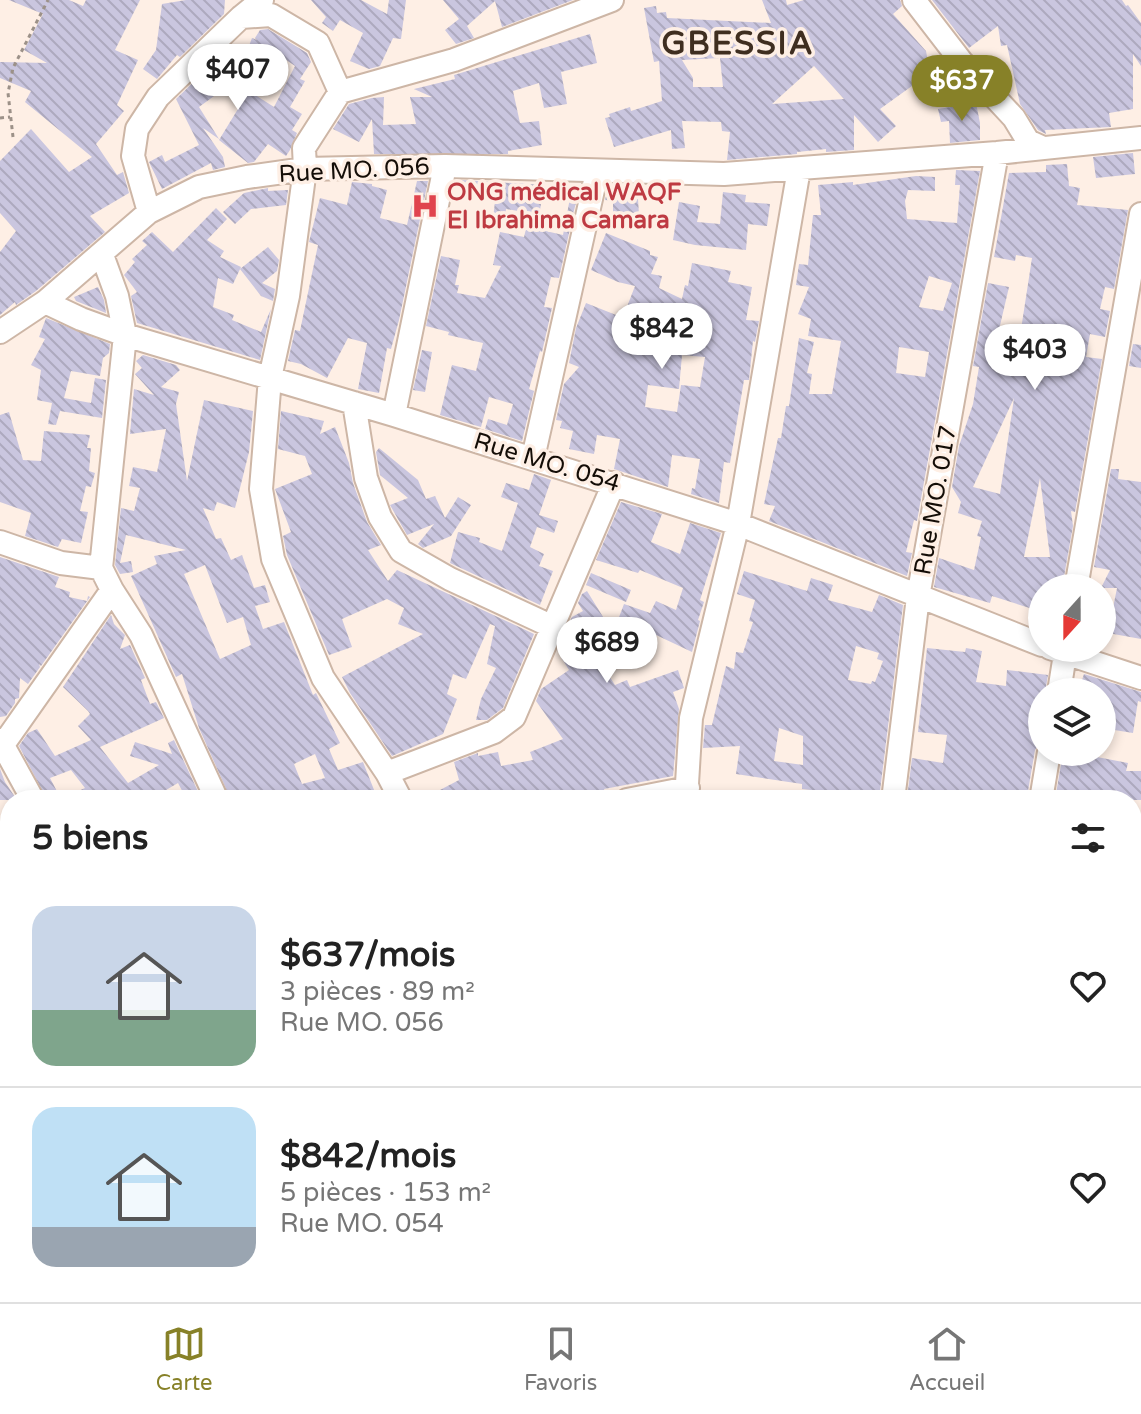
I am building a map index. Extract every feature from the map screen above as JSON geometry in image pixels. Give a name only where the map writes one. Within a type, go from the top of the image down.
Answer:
[{"type":"street","points":[[149,212],[133,156],[137,129],[158,97],[262,0]]},
{"type":"street","points":[[396,790],[323,678],[273,559],[261,489],[270,378],[288,296],[305,169],[304,148],[340,92],[454,60],[612,0]]},
{"type":"street","points":[[914,0],[961,61],[1014,118],[1028,141],[1041,147]]},
{"type":"street","points":[[241,17],[271,15],[318,43],[340,92]]},
{"type":"street","name":"Rue MO. 056","points":[[0,332],[45,302],[149,212],[199,187],[247,177],[305,169],[445,166],[724,174],[997,153],[1141,138]]},
{"type":"street","name":"Rue MO. 017","points":[[894,790],[918,597],[997,153]]},
{"type":"street","points":[[394,415],[445,166]]},
{"type":"street","points":[[687,790],[691,718],[738,524],[799,169]]},
{"type":"street","points":[[533,458],[597,172]]},
{"type":"street","points":[[1079,574],[1136,272],[1141,214]]},
{"type":"street","points":[[102,255],[117,296],[125,335],[101,568],[141,635],[212,790]]},
{"type":"street","name":"Rue MO. 054","points":[[45,302],[125,335],[394,415],[738,524],[1028,640]]},
{"type":"street","points":[[354,403],[366,478],[380,517],[401,551],[450,579],[553,627]]},
{"type":"street","points":[[387,773],[494,732],[514,717],[614,483]]},
{"type":"street","points":[[0,542],[61,563],[101,568]]},
{"type":"street","points":[[27,790],[1,745],[112,590]]},
{"type":"street","points":[[1095,662],[1141,678]]},
{"type":"street","points":[[1043,790],[1047,766]]},
{"type":"path","points":[[13,137],[8,93],[13,68],[48,0]]},
{"type":"path","points":[[0,118],[10,117]]},
{"type":"building","points":[[9,0],[69,0],[83,6],[86,0],[140,0],[115,50],[138,60],[117,105],[124,111],[96,144],[117,175],[123,172],[129,193],[90,216],[105,232],[36,291],[16,305],[15,302],[0,315],[0,252],[16,231],[0,213],[0,161],[31,129],[69,172],[92,157],[25,102],[31,91],[0,78],[0,62],[47,63],[24,50],[43,14]]},
{"type":"building","points":[[186,0],[225,0],[224,14],[180,57],[177,55],[157,79],[143,69],[156,50],[162,4]]},
{"type":"building","points":[[311,0],[361,0],[387,14],[389,0],[406,0],[401,39],[393,38],[380,66],[369,69],[350,61],[363,33],[340,20],[333,31],[322,23],[326,17]]},
{"type":"building","points":[[443,0],[573,0],[502,27],[495,1],[467,26],[474,38],[456,44],[445,30],[459,19]]},
{"type":"building","points":[[762,0],[786,0],[787,5],[804,0],[900,0],[902,6],[893,14],[926,51],[930,73],[880,109],[896,126],[878,142],[854,115],[854,150],[826,152],[826,149],[727,160],[730,132],[722,131],[721,122],[682,121],[685,148],[672,149],[671,130],[614,147],[605,118],[610,117],[609,114],[662,101],[659,61],[654,62],[644,8],[656,6],[657,13],[666,12],[667,18],[771,23]],"holes":[[[720,58],[723,87],[693,87],[693,78],[682,60]],[[814,66],[844,99],[772,104]]]},
{"type":"building","points":[[932,0],[1122,0],[1141,23],[1141,66],[1133,54],[1133,109],[1109,113],[1111,127],[1045,130],[1046,134],[1038,130],[1020,104],[1007,45],[1001,46],[998,26],[969,48]]},
{"type":"building","points":[[268,29],[307,53],[311,62],[300,79],[305,81],[290,107],[302,114],[292,130],[297,133],[290,150],[286,156],[268,144],[254,162],[248,163],[219,140],[249,91],[274,107],[295,66],[263,44],[254,67],[199,107],[219,139],[203,128],[223,157],[225,167],[213,170],[211,163],[162,189],[149,162],[162,155],[165,162],[199,145],[176,99],[229,48],[242,64],[252,38],[257,40],[255,38],[260,30]]},
{"type":"building","points":[[590,34],[597,63],[561,72],[567,104],[544,108],[539,83],[513,91],[520,123],[539,121],[542,145],[508,151],[508,154],[374,154],[372,119],[359,142],[333,129],[349,104],[384,97],[383,125],[416,124],[410,97],[432,97],[414,89],[455,79],[454,75]]},
{"type":"building","points":[[976,103],[980,140],[950,143],[949,121],[941,122],[938,109]]},
{"type":"building","points":[[1133,153],[1135,174],[1096,178],[1093,157]]},
{"type":"building","points":[[1067,164],[1069,186],[1080,188],[1077,205],[1128,210],[1114,289],[1105,287],[1100,309],[1110,311],[1105,337],[1090,334],[1086,357],[1102,359],[1075,512],[1071,511],[1073,526],[1064,574],[1028,574],[1028,608],[992,596],[990,603],[934,587],[939,558],[974,570],[981,537],[977,536],[982,521],[958,513],[961,502],[952,487],[959,446],[973,404],[979,367],[973,366],[988,283],[1009,287],[991,358],[1016,362],[1032,258],[1016,255],[1015,261],[994,257],[1009,173],[1046,172],[1046,165]],"holes":[[[1014,398],[1000,494],[973,487]],[[1040,478],[1050,557],[1024,557]]]},
{"type":"building","points":[[956,170],[980,171],[917,521],[914,520],[906,552],[912,553],[907,576],[769,521],[775,506],[764,504],[786,406],[789,406],[799,338],[814,342],[807,373],[812,374],[809,394],[832,394],[841,341],[808,336],[811,319],[798,314],[809,287],[796,285],[799,264],[808,265],[813,215],[821,215],[818,185],[935,177],[935,191],[908,190],[905,201],[907,219],[957,223],[960,185],[955,185]],"holes":[[[929,276],[952,283],[943,311],[919,307]],[[899,347],[929,352],[925,377],[896,373]]]},
{"type":"building","points":[[462,180],[544,185],[537,229],[563,235],[570,198],[577,199],[572,218],[568,218],[572,220],[559,278],[551,277],[544,307],[552,308],[529,389],[534,391],[522,441],[485,429],[488,419],[507,425],[513,404],[489,397],[481,427],[440,415],[452,365],[476,371],[483,343],[426,326],[441,256],[460,260],[455,285],[459,285],[457,293],[485,298],[501,266],[493,265],[500,232],[524,237],[530,213],[506,209],[504,228],[492,227],[496,193],[460,192]]},
{"type":"building","points":[[417,181],[428,181],[399,320],[391,349],[387,348],[379,393],[358,389],[367,343],[348,338],[327,378],[301,364],[288,361],[295,330],[300,331],[318,245],[309,242],[320,198],[347,205],[352,182],[372,184],[387,190],[380,218],[407,225]]},
{"type":"building","points":[[612,185],[633,185],[632,199],[638,199],[639,215],[613,216],[613,201],[605,200]]},
{"type":"building","points":[[268,188],[268,191],[288,190],[286,205],[251,209],[235,224],[223,212],[244,193]]},
{"type":"building","points":[[723,192],[746,195],[745,202],[770,204],[767,226],[748,224],[746,250],[673,240],[679,202],[700,206],[697,222],[720,224]]},
{"type":"building","points":[[216,208],[227,219],[207,240],[224,251],[220,257],[241,267],[233,284],[218,278],[213,307],[234,315],[232,320],[261,332],[271,309],[260,360],[137,323],[131,296],[137,292],[124,275],[135,262],[132,259],[147,245],[142,241],[152,232],[173,252]]},
{"type":"building","points":[[606,233],[658,257],[651,274],[662,276],[659,288],[682,299],[692,263],[731,271],[728,282],[752,287],[746,320],[759,321],[753,341],[749,380],[744,380],[730,463],[724,462],[719,503],[691,494],[692,488],[695,489],[700,459],[672,455],[668,487],[614,469],[620,439],[597,435],[594,454],[569,449],[573,431],[560,428],[562,421],[556,420],[564,384],[579,367],[569,363],[576,328],[586,303],[631,321],[623,343],[655,349],[659,324],[625,312],[635,286],[591,270]],"holes":[[[682,355],[705,357],[700,387],[681,385],[677,412],[645,407],[648,385],[679,389]]]},
{"type":"building","points":[[268,247],[279,260],[277,271],[262,283],[275,289],[273,301],[261,296],[240,269]]},
{"type":"building","points":[[98,287],[106,313],[76,301],[74,297]]},
{"type":"building","points":[[46,318],[110,344],[109,353],[103,358],[100,376],[71,371],[64,398],[91,403],[95,378],[106,380],[102,418],[60,411],[56,425],[48,424],[52,403],[37,400],[41,370],[31,365],[45,339],[39,337]]},
{"type":"building","points":[[1133,344],[1141,345],[1141,368],[1129,366]]},
{"type":"building","points":[[422,350],[432,352],[425,392],[413,390]]},
{"type":"building","points":[[143,355],[176,365],[180,370],[161,387],[179,392],[176,404],[187,481],[204,400],[253,411],[249,452],[235,508],[217,502],[214,511],[203,508],[216,539],[221,538],[231,560],[242,555],[254,588],[265,585],[270,602],[255,606],[263,629],[284,622],[313,695],[316,693],[340,743],[329,749],[338,770],[363,762],[374,790],[227,790],[199,728],[182,674],[176,677],[131,576],[157,564],[154,556],[186,550],[126,535],[120,563],[131,561],[133,572],[120,574],[115,565],[121,508],[134,511],[140,488],[129,486],[133,467],[157,472],[166,429],[130,434],[134,389],[154,395],[135,374],[142,368],[136,361]],"holes":[[[205,565],[227,623],[243,617],[251,645],[220,659],[184,574]],[[315,754],[325,778],[302,784],[294,764]]]},
{"type":"building","points":[[281,411],[324,421],[320,434],[335,427],[367,522],[381,545],[368,550],[388,581],[397,570],[534,634],[503,708],[487,720],[476,720],[481,699],[496,668],[487,664],[495,626],[490,624],[466,679],[453,674],[447,694],[457,699],[443,734],[392,756],[350,693],[342,677],[423,634],[398,624],[404,608],[387,599],[342,619],[352,647],[329,655],[287,555],[283,536],[291,532],[275,489],[312,474],[305,456],[278,449]]},
{"type":"building","points":[[9,412],[23,460],[41,461],[44,431],[90,435],[87,448],[91,448],[89,471],[95,473],[91,487],[86,486],[80,511],[88,512],[81,543],[62,539],[58,547],[25,536],[31,513],[0,502],[0,415]]},
{"type":"building","points":[[379,448],[418,480],[426,499],[435,496],[445,518],[458,497],[471,505],[451,536],[423,548],[418,544],[434,524],[407,535],[390,505],[408,498],[380,475],[376,452]]},
{"type":"building","points":[[1111,469],[1119,469],[1118,479],[1141,482],[1141,639],[1116,634],[1116,574],[1108,574],[1110,570],[1094,567]]},
{"type":"building","points":[[534,474],[551,480],[539,515],[558,521],[554,533],[537,527],[530,547],[544,554],[539,566],[553,571],[540,605],[450,563],[458,532],[480,538],[479,542],[502,551],[518,503],[501,497],[506,483],[529,490]]},
{"type":"building","points":[[621,502],[662,514],[651,542],[680,554],[690,523],[721,533],[700,600],[704,602],[692,652],[654,634],[648,650],[614,638],[594,653],[615,685],[627,680],[630,687],[678,670],[684,688],[673,692],[679,709],[673,776],[604,790],[440,790],[459,780],[454,762],[478,753],[478,756],[498,752],[501,766],[533,760],[530,752],[563,739],[536,701],[541,689],[569,670],[561,657],[574,650],[578,652],[566,630],[572,617],[583,611],[578,603],[582,594],[587,591],[613,633],[624,604],[650,613],[656,601],[676,610],[683,588],[640,570],[638,573],[596,560]]},
{"type":"building","points":[[0,557],[59,577],[55,587],[70,592],[69,597],[87,601],[90,597],[41,666],[39,664],[28,684],[20,678],[19,698],[15,699],[6,716],[0,717]]},
{"type":"building","points":[[744,571],[807,591],[811,578],[833,585],[828,600],[872,612],[879,595],[903,605],[880,790],[811,790],[802,789],[802,784],[736,774],[740,746],[703,748],[705,725],[712,725],[726,666],[734,669],[736,652],[743,653],[753,622],[749,621],[755,600],[737,594]],"holes":[[[856,646],[879,653],[877,659],[883,661],[875,682],[848,680]],[[779,728],[803,736],[803,765],[774,761]]]},
{"type":"building","points":[[591,573],[631,590],[626,602],[586,585]]},
{"type":"building","points":[[111,615],[114,624],[125,635],[120,649],[130,645],[145,678],[141,680],[150,704],[156,702],[164,718],[100,747],[128,783],[159,765],[130,756],[135,742],[172,754],[168,743],[174,740],[197,790],[182,790],[178,783],[166,790],[81,790],[85,788],[71,770],[50,778],[56,790],[42,790],[19,746],[28,733],[37,729],[55,756],[91,740],[78,726],[90,714],[63,687]]},
{"type":"building","points":[[927,648],[982,651],[976,682],[1006,686],[1007,670],[1048,675],[1047,678],[1028,678],[1028,766],[1032,766],[1028,790],[908,790],[912,758],[943,763],[947,735],[918,732]]},
{"type":"building","points":[[1116,684],[1141,692],[1133,733],[1116,730]]},
{"type":"building","points":[[1116,761],[1128,763],[1126,771],[1141,771],[1141,790],[1057,790],[1061,766],[1116,766]]},
{"type":"building","points":[[0,769],[10,790],[0,790]]},
{"type":"place","name":"ONG médical WAQF El Ibrahima Camara","points":[[425,206]]},
{"type":"district","name":"GBESSIA","points":[[738,43]]}]
